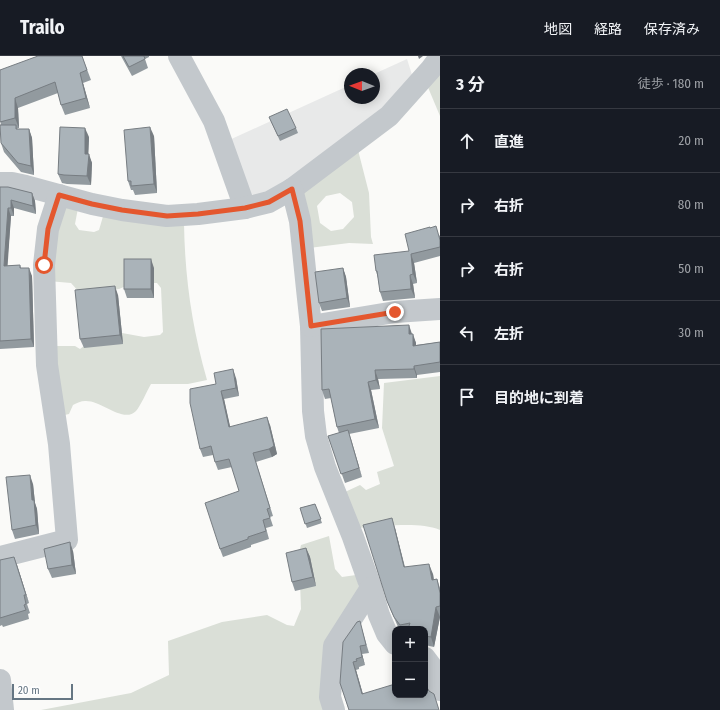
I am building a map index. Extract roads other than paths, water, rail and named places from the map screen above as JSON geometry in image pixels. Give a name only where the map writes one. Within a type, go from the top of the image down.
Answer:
[{"type":"street","points":[[179,56],[214,121],[245,208]]},
{"type":"street","points":[[0,182],[12,183],[92,204],[167,216],[245,208],[269,202],[292,189],[389,116],[440,57]]},
{"type":"street","points":[[292,189],[300,221],[311,326],[316,436],[325,467],[353,537],[379,615],[387,634],[392,640]]},
{"type":"street","points":[[0,557],[67,540],[59,444],[47,365],[44,265],[48,229],[59,195]]},
{"type":"street","points":[[311,326],[395,312],[440,309]]},
{"type":"street","points":[[334,710],[330,697],[334,646],[371,588]]},
{"type":"street","points":[[428,662],[440,690]]},
{"type":"street","points":[[0,680],[3,710]]}]
